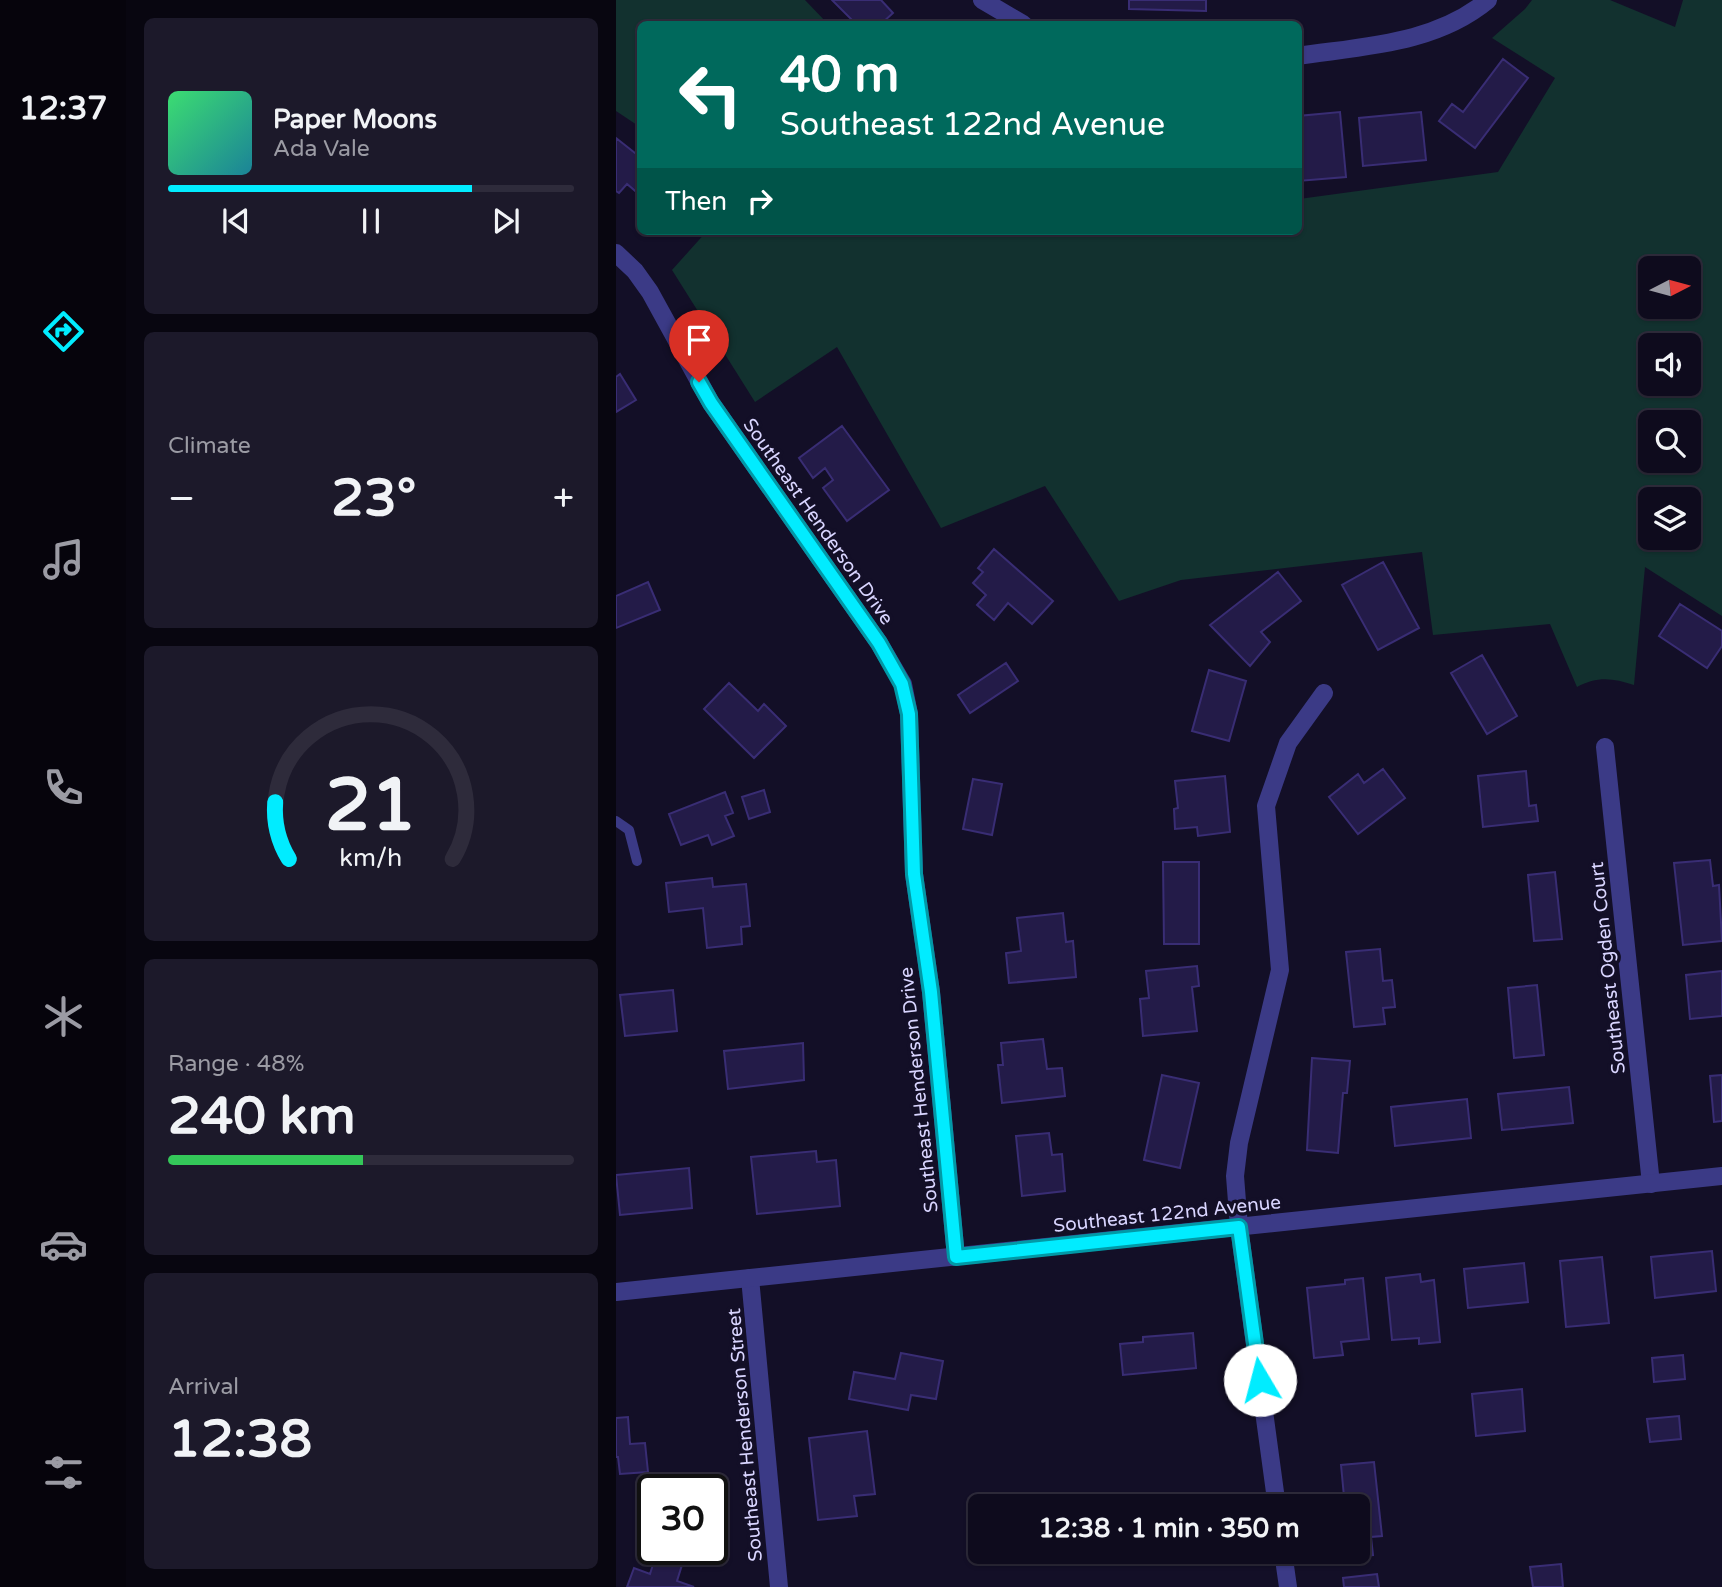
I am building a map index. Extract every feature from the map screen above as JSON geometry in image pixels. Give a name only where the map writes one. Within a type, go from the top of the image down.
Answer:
[{"type":"street","points":[[982,0],[1018,21]]},
{"type":"street","points":[[1302,54],[1417,37],[1452,23],[1488,0]]},
{"type":"street","name":"Southeast Henderson Drive","points":[[616,253],[635,271],[650,292],[711,403],[879,643],[902,684],[909,714],[914,874],[931,992],[956,1257]]},
{"type":"street","points":[[1275,1494],[1239,1227],[1235,1176],[1239,1143],[1280,970],[1266,806],[1288,743],[1324,693]]},
{"type":"street","name":"Southeast Ogden Court","points":[[1605,747],[1651,1184]]},
{"type":"street","name":"Southeast 122nd Avenue","points":[[616,1292],[1722,1177]]},
{"type":"street","name":"Southeast Henderson Street","points":[[750,1278],[779,1587]]},
{"type":"street","points":[[1285,1564],[1288,1587]]},
{"type":"lane","points":[[616,821],[629,830],[638,861]]},
{"type":"green space","points":[[616,0],[805,0],[825,21],[637,21],[637,125],[616,111]]},
{"type":"green space","points":[[1532,0],[1610,0],[1675,27],[1683,0],[1722,0],[1722,616],[1645,567],[1634,685],[1605,679],[1577,687],[1550,624],[1433,635],[1422,552],[1181,580],[1119,601],[1045,486],[941,528],[837,347],[755,402],[672,270],[703,235],[1302,235],[1302,199],[1498,172],[1555,78],[1492,38]]},
{"type":"building","points":[[832,0],[881,0],[893,13],[884,21],[853,21]]},
{"type":"building","points":[[1129,0],[1206,0],[1206,11],[1129,9]]},
{"type":"building","points":[[1503,59],[1528,78],[1475,148],[1439,121],[1452,104],[1463,112]]},
{"type":"building","points":[[1340,112],[1346,177],[1302,181],[1302,116]]},
{"type":"building","points":[[1421,112],[1426,160],[1363,166],[1359,118]]},
{"type":"building","points":[[616,138],[637,155],[637,192],[627,184],[619,193],[616,191]]},
{"type":"building","points":[[620,374],[636,400],[616,412],[616,377]]},
{"type":"building","points":[[842,426],[889,490],[847,521],[823,488],[833,480],[825,468],[813,478],[799,458]]},
{"type":"building","points":[[994,549],[1053,601],[1032,624],[1008,603],[994,620],[977,605],[986,595],[973,583],[983,572],[978,568]]},
{"type":"building","points":[[1383,562],[1419,628],[1378,650],[1342,585]]},
{"type":"building","points":[[1278,572],[1301,601],[1261,632],[1270,642],[1250,666],[1210,625]]},
{"type":"building","points":[[648,582],[660,610],[616,628],[616,596]]},
{"type":"building","points":[[1680,604],[1722,631],[1722,646],[1707,668],[1659,636]]},
{"type":"building","points":[[1482,655],[1517,716],[1487,734],[1451,673]]},
{"type":"building","points":[[1006,663],[1018,681],[970,713],[958,695]]},
{"type":"building","points":[[1209,670],[1246,681],[1229,741],[1192,731]]},
{"type":"building","points":[[729,683],[758,711],[764,704],[786,726],[754,758],[704,709]]},
{"type":"building","points":[[1383,769],[1405,798],[1358,834],[1329,797],[1358,774],[1364,783]]},
{"type":"building","points":[[1526,771],[1529,806],[1536,805],[1538,821],[1483,827],[1478,776]]},
{"type":"building","points":[[1225,776],[1230,832],[1198,836],[1197,827],[1175,829],[1174,809],[1178,808],[1175,781]]},
{"type":"building","points":[[973,779],[1002,784],[992,835],[963,829]]},
{"type":"building","points":[[764,790],[770,812],[749,819],[742,797]]},
{"type":"building","points":[[725,792],[733,813],[725,816],[734,836],[712,845],[708,835],[681,845],[669,814]]},
{"type":"building","points":[[1710,860],[1713,886],[1719,885],[1722,941],[1683,945],[1674,863]]},
{"type":"building","points":[[1163,862],[1199,862],[1199,944],[1164,944]]},
{"type":"building","points":[[1555,872],[1562,939],[1534,941],[1528,875]]},
{"type":"building","points":[[712,878],[713,887],[746,884],[750,926],[741,927],[742,944],[707,948],[703,908],[669,912],[666,883]]},
{"type":"building","points":[[1063,913],[1066,942],[1073,941],[1076,977],[1009,983],[1006,953],[1021,951],[1017,918]]},
{"type":"building","points":[[1380,949],[1383,981],[1392,980],[1395,1007],[1383,1008],[1385,1024],[1354,1027],[1346,952]]},
{"type":"building","points":[[1197,966],[1199,986],[1192,987],[1197,1031],[1143,1036],[1140,999],[1149,998],[1146,971]]},
{"type":"building","points":[[1722,971],[1722,1016],[1690,1019],[1686,975]]},
{"type":"building","points":[[1537,985],[1544,1055],[1514,1058],[1508,988]]},
{"type":"building","points":[[673,990],[677,1031],[625,1036],[620,995]]},
{"type":"building","points":[[1043,1039],[1047,1069],[1062,1068],[1065,1096],[1002,1103],[998,1065],[1003,1065],[1001,1043]]},
{"type":"building","points":[[803,1043],[804,1080],[728,1089],[724,1051]]},
{"type":"building","points":[[1312,1058],[1350,1061],[1347,1093],[1343,1093],[1338,1153],[1307,1150]]},
{"type":"building","points":[[1162,1075],[1199,1083],[1180,1168],[1144,1160]]},
{"type":"building","points":[[1722,1075],[1722,1121],[1714,1122],[1710,1076]]},
{"type":"building","points":[[1569,1087],[1573,1123],[1502,1130],[1498,1094]]},
{"type":"building","points":[[1467,1099],[1471,1138],[1395,1146],[1391,1107]]},
{"type":"building","points":[[1049,1133],[1052,1155],[1062,1154],[1065,1191],[1022,1196],[1016,1136]]},
{"type":"building","points":[[816,1151],[817,1162],[836,1160],[840,1206],[757,1214],[751,1157]]},
{"type":"building","points":[[689,1168],[692,1208],[620,1215],[616,1175]]},
{"type":"building","points":[[1712,1251],[1716,1291],[1655,1298],[1651,1257]]},
{"type":"building","points":[[1602,1257],[1609,1323],[1566,1327],[1560,1261]]},
{"type":"building","points":[[1524,1263],[1528,1302],[1468,1308],[1464,1269]]},
{"type":"building","points":[[1420,1274],[1421,1282],[1434,1280],[1440,1342],[1419,1344],[1419,1338],[1392,1340],[1386,1278]]},
{"type":"building","points":[[1363,1278],[1369,1339],[1341,1342],[1343,1355],[1314,1358],[1307,1288],[1345,1284],[1345,1280]]},
{"type":"building","points":[[1193,1333],[1196,1368],[1123,1375],[1120,1344],[1143,1342],[1143,1337]]},
{"type":"building","points":[[901,1353],[943,1361],[936,1399],[911,1395],[908,1410],[849,1399],[854,1372],[895,1379]]},
{"type":"building","points":[[1683,1355],[1685,1379],[1654,1382],[1652,1358]]},
{"type":"building","points":[[1522,1389],[1525,1431],[1476,1436],[1472,1394]]},
{"type":"building","points":[[1679,1416],[1681,1439],[1650,1442],[1647,1419]]},
{"type":"building","points":[[628,1417],[630,1444],[645,1443],[648,1472],[620,1474],[616,1457],[616,1418]]},
{"type":"building","points":[[867,1431],[875,1494],[854,1496],[857,1516],[818,1520],[809,1438]]},
{"type":"building","points":[[1374,1462],[1382,1536],[1371,1537],[1373,1555],[1370,1555],[1370,1494],[1344,1494],[1341,1465]]},
{"type":"building","points":[[1561,1564],[1563,1587],[1533,1587],[1530,1567]]},
{"type":"building","points":[[653,1565],[682,1565],[677,1581],[694,1587],[627,1587],[634,1568],[650,1574]]},
{"type":"building","points":[[1377,1574],[1379,1587],[1344,1587],[1343,1578]]},
{"type":"route","points":[[699,382],[894,665],[902,684],[909,714],[914,874],[931,992],[956,1257],[1239,1227],[1260,1380]]}]
